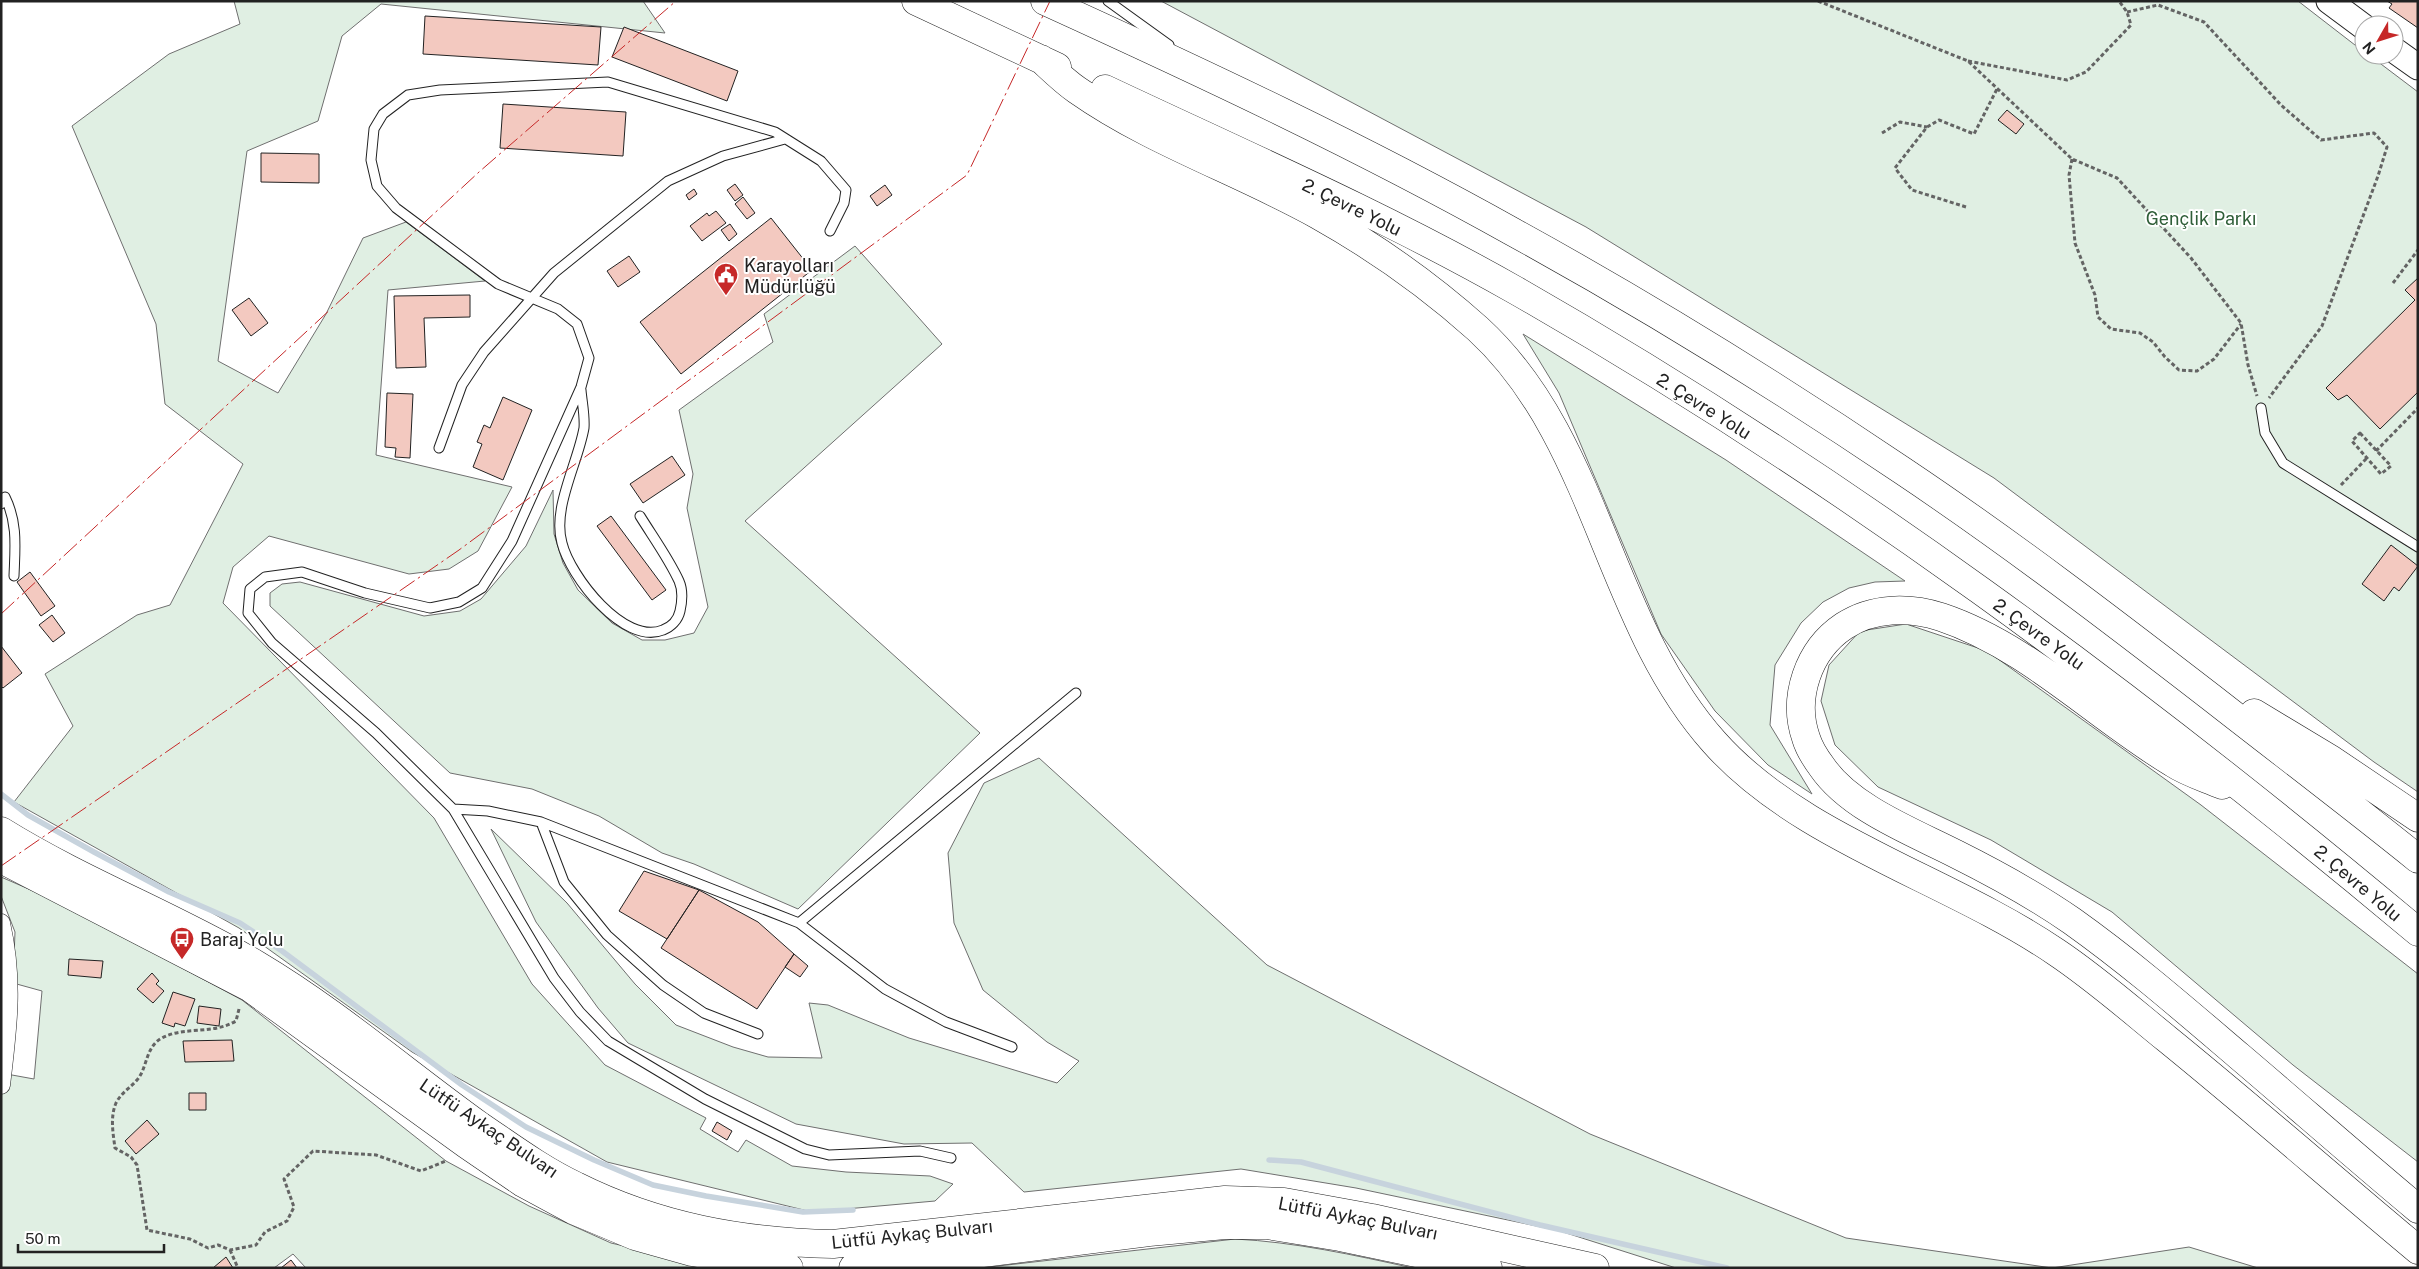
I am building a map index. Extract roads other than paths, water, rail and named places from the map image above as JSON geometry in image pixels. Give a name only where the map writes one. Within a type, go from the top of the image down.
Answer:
[{"type":"main road","name":"2. Çevre Yolu","points":[[916,1],[1264,163],[1413,237],[1514,290],[1659,377],[1784,456],[1874,516],[2116,691],[2258,801],[2418,932]]},
{"type":"main road","points":[[1044,1],[1215,79],[1514,232],[1723,356],[1857,441],[1982,525],[2168,664],[2418,859]]},
{"type":"main road","points":[[1041,59],[1074,88],[1133,124],[1318,216],[1430,288],[1481,332],[1514,367],[1540,402],[1582,486],[1649,643],[1686,706],[1714,742],[1752,778],[1785,803],[1831,830],[2015,925],[2058,953],[2196,1062],[2418,1250]]},
{"type":"main road","points":[[2258,801],[2174,765],[2061,683],[1976,632],[1938,616],[1912,610],[1888,610],[1864,616],[1844,626],[1827,641],[1808,670],[1800,711],[1806,741],[1824,771],[1852,798],[1893,822],[1997,875],[2070,920],[2196,1019],[2418,1209]]},
{"type":"main road","points":[[2168,664],[2317,750],[2418,818]]},
{"type":"main road","name":"Lütfü Aykaç Bulvarı","points":[[1,831],[43,857],[257,965],[309,999],[518,1152],[577,1186],[643,1213],[694,1229],[783,1243],[833,1244],[1226,1200],[1284,1202],[1372,1218],[1596,1268]]},
{"type":"main road","name":"Lütfü Aykaç Bulvarı","points":[[1,859],[249,988],[466,1144],[523,1183],[573,1210],[635,1236],[692,1252],[789,1268]]},
{"type":"main road","points":[[1006,1224],[1006,1251]]},
{"type":"main road","name":"Lütfü Aykaç Bulvarı","points":[[853,1268],[1006,1251],[1149,1232],[1225,1225],[1267,1225],[1340,1237],[1488,1268]]},
{"type":"street","points":[[2329,1],[2354,20]]},
{"type":"street","points":[[2404,57],[2418,67]]},
{"type":"street","points":[[1,924],[7,948],[10,1013],[1,1085]]},
{"type":"lane","points":[[1108,1],[1215,79]]},
{"type":"lane","points":[[830,231],[844,203],[846,190],[821,161],[774,132],[608,82],[440,90],[408,94],[383,114],[374,129],[371,160],[377,186],[396,208],[498,284],[558,309],[577,324],[589,358],[581,387],[512,541],[482,588],[459,602],[430,608],[365,593],[302,572],[265,577],[250,589],[248,613],[272,642],[376,733],[453,809],[554,978],[580,1012],[608,1041],[705,1099],[805,1149],[830,1155],[920,1151],[951,1158]]},
{"type":"lane","points":[[439,448],[462,385],[484,352],[554,273],[668,180],[723,156],[785,139]]},
{"type":"lane","points":[[581,387],[584,427],[559,524],[562,543],[568,560],[600,604],[624,624],[652,634],[665,630],[678,619],[682,603],[680,582],[640,516]]},
{"type":"lane","points":[[2261,408],[2265,433],[2283,463],[2418,547]]},
{"type":"lane","points":[[1,504],[5,497],[11,508],[16,533],[14,576]]},
{"type":"lane","points":[[799,923],[1076,693]]},
{"type":"lane","points":[[453,809],[488,810],[541,822],[799,923],[885,989],[946,1022],[1012,1047]]},
{"type":"lane","points":[[541,822],[564,882],[607,935],[663,985],[704,1013],[758,1034]]},
{"type":"waterway","points":[[1,794],[28,815],[94,852],[169,892],[240,923],[282,951],[462,1085],[526,1127],[594,1160],[653,1185],[803,1212],[853,1210]]},
{"type":"waterway","points":[[1269,1160],[1301,1162],[1540,1225],[1727,1268]]},
{"type":"place","name":"Karayolları Müdürlüğü","points":[[726,296]]},
{"type":"place","name":"Baraj Yolu","points":[[182,960]]},
{"type":"park label","name":"Gençlik Parkı","points":[[2201,218]]}]
